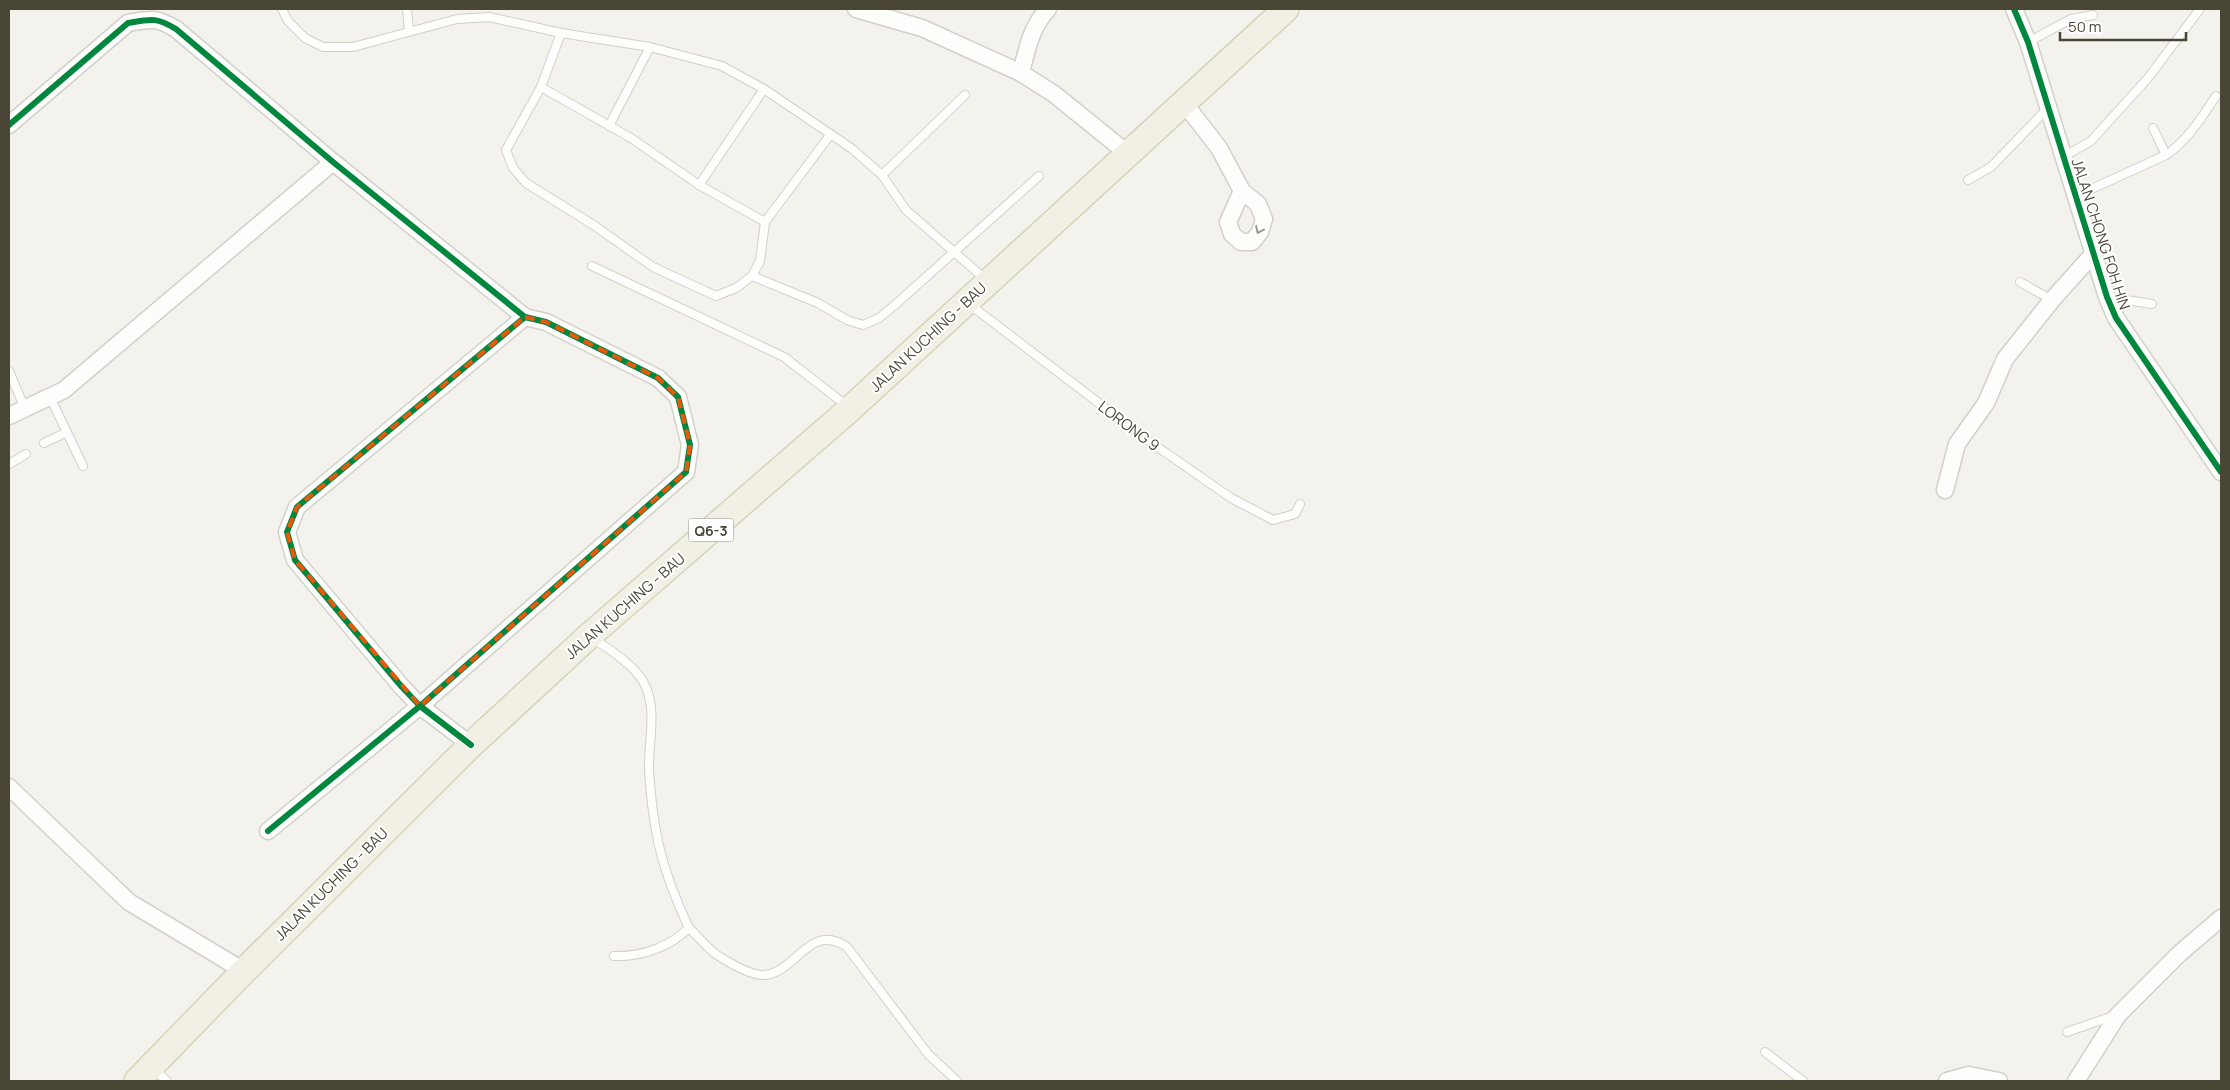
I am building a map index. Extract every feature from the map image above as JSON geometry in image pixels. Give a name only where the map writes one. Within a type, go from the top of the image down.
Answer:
[{"type":"main road","name":"JALAN KUCHING - BAU","points":[[152,1076],[244,971],[471,745],[590,636],[850,409],[1286,9]]},
{"type":"street","points":[[856,9],[922,28],[1037,81],[1127,153]]},
{"type":"street","points":[[1021,73],[1029,39],[1036,24],[1048,9]]},
{"type":"street","name":"JALAN CHONG FOH HIN","points":[[2014,9],[2028,42],[2062,157],[2107,297],[2116,318],[2221,472]]},
{"type":"street","points":[[9,125],[128,24],[148,20],[161,20],[176,29],[333,162],[525,317],[546,322],[658,378],[678,397],[690,444],[686,472],[420,706],[268,831]]},
{"type":"street","points":[[1184,103],[1219,148],[1242,190]]},
{"type":"street","points":[[9,416],[64,390],[333,162]]},
{"type":"street","points":[[1945,490],[1957,444],[1986,403],[2005,359],[2052,300],[2094,253]]},
{"type":"street","points":[[471,745],[420,706],[295,560],[287,532],[297,506],[525,317]]},
{"type":"street","points":[[9,787],[129,902],[244,971]]},
{"type":"street","points":[[2079,1080],[2118,1015],[2179,954],[2221,918]]},
{"type":"street","points":[[1947,1081],[1969,1075],[1999,1081]]},
{"type":"lane","points":[[282,9],[288,21],[305,38],[323,47],[353,46],[409,30],[488,13],[561,33],[650,47],[722,66],[764,89],[851,148],[882,175],[906,210],[988,281]]},
{"type":"lane","points":[[407,9],[409,30]]},
{"type":"lane","points":[[2062,157],[2091,141],[2148,78],[2200,9]]},
{"type":"lane","points":[[2028,42],[2071,19],[2093,15]]},
{"type":"lane","points":[[561,33],[542,87],[506,150],[513,168],[526,183],[595,226],[653,267],[716,296],[736,288],[752,276],[760,261],[765,222],[830,135]]},
{"type":"lane","points":[[609,126],[650,47]]},
{"type":"lane","points":[[542,87],[631,138],[699,185],[765,222]]},
{"type":"lane","points":[[699,185],[764,89]]},
{"type":"lane","points":[[882,175],[965,95]]},
{"type":"lane","points":[[2076,196],[2166,155],[2180,146],[2192,133],[2216,96]]},
{"type":"lane","points":[[1968,180],[1991,167],[2048,108]]},
{"type":"lane","points":[[2152,128],[2166,155]]},
{"type":"lane","points":[[752,276],[818,303],[847,320],[863,325],[880,318],[1039,176]]},
{"type":"lane","points":[[592,266],[784,357],[850,409]]},
{"type":"lane","points":[[2020,282],[2052,300]]},
{"type":"lane","points":[[2107,297],[2152,304]]},
{"type":"lane","name":"LORONG 9","points":[[965,302],[1146,439],[1231,498],[1272,520],[1283,519],[1295,514],[1300,504]]},
{"type":"lane","points":[[9,372],[25,410]]},
{"type":"lane","points":[[50,397],[83,466]]},
{"type":"lane","points":[[44,443],[67,432]]},
{"type":"lane","points":[[9,464],[26,454]]},
{"type":"lane","points":[[590,636],[631,668],[646,686],[652,714],[649,767],[653,821],[661,858],[672,892],[689,928],[716,955],[750,972],[762,975],[776,972],[816,941],[836,940],[847,948],[928,1054],[957,1081]]},
{"type":"lane","points":[[614,956],[632,957],[655,949],[677,939],[689,928]]},
{"type":"lane","points":[[2067,1032],[2118,1015]]},
{"type":"lane","points":[[1765,1052],[1803,1081]]},
{"type":"highlighted area","points":[[525,317],[546,322],[658,378],[678,397],[690,445],[686,472],[420,706],[295,560],[287,532],[297,507]]},
{"type":"cycle path","points":[[2014,9],[2028,42],[2107,297],[2116,318],[2221,472]]},
{"type":"cycle path","points":[[9,125],[128,23],[148,20],[163,22],[176,29],[333,162],[525,317]]},
{"type":"cycle path","points":[[268,831],[420,706],[686,472],[690,445],[678,397],[658,378],[546,322],[525,317],[297,507],[287,532],[295,560],[401,686],[420,706],[471,745]]}]
